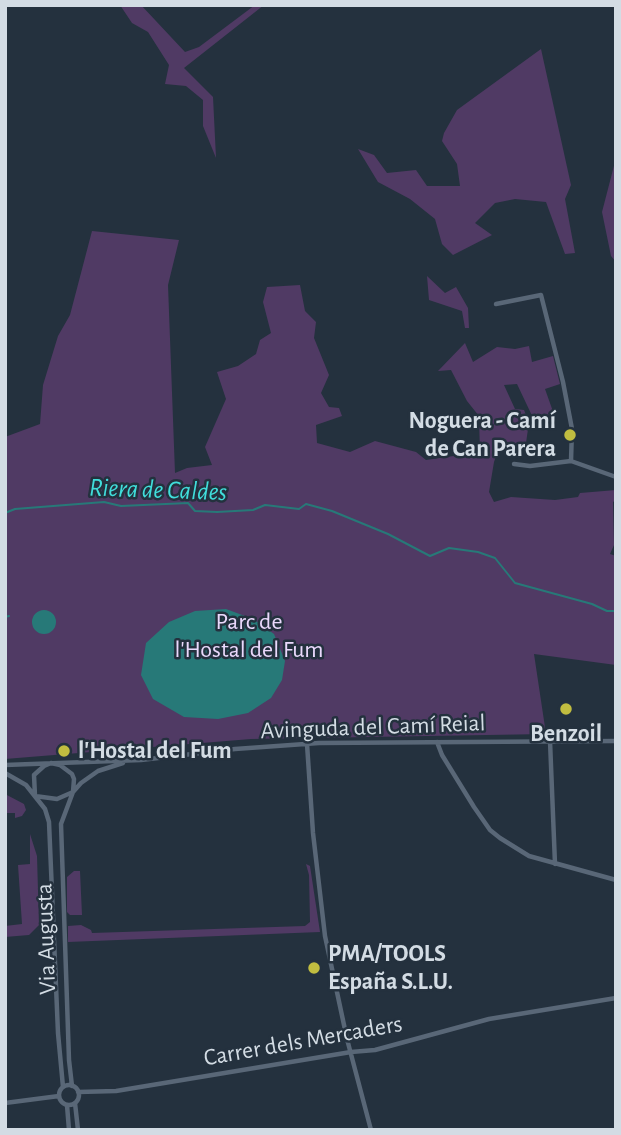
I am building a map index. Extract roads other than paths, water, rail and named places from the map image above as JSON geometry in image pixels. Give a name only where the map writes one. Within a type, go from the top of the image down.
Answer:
[{"type":"street","points":[[496,304],[541,295],[568,405],[572,429],[571,461]]},
{"type":"street","points":[[514,464],[530,466],[571,461],[616,477]]},
{"type":"street","points":[[550,741],[555,864]]},
{"type":"street","name":"Avinguda del Camí Reial","points":[[5,765],[141,760],[307,744],[616,741]]},
{"type":"street","points":[[437,742],[442,755],[490,830],[519,851],[555,864],[616,880]]},
{"type":"street","points":[[307,744],[313,833],[326,936],[371,1130]]},
{"type":"street","points":[[73,792],[72,774],[60,765],[51,763],[34,775],[35,796],[57,799],[73,792],[98,771],[141,760]]},
{"type":"street","name":"Via Augusta","points":[[5,773],[26,785],[45,809],[49,822],[58,1033],[63,1087]]},
{"type":"street","name":"Via Augusta","points":[[72,1086],[60,837],[61,824],[73,792]]},
{"type":"street","name":"Carrer dels Mercaders","points":[[78,1092],[116,1091],[375,1050],[489,1019],[616,998]]},
{"type":"street","points":[[69,1130],[66,1105],[59,1096],[63,1087],[72,1086],[78,1092],[75,1102],[78,1130]]},
{"type":"street","points":[[5,1103],[59,1096]]},
{"type":"street","points":[[66,1105],[75,1102]]},
{"type":"waterway","name":"Riera de Caldes","points":[[5,513],[15,509],[104,502],[121,506],[188,503],[195,511],[217,512],[253,510],[265,505],[299,509],[306,504],[332,511],[388,534],[430,556],[449,548],[478,552],[495,558],[515,583],[592,604],[607,611],[616,611]]},
{"type":"waterway","points":[[5,617],[9,616]]},
{"type":"place","name":"Noguera - Camí de Can Parera","points":[[570,435]]},
{"type":"place","name":"Benzoil","points":[[566,709]]},
{"type":"place","name":"l'Hostal del Fum","points":[[64,751]]},
{"type":"place","name":"PMA/TOOLS España S.L.U.","points":[[314,968]]},
{"type":"park label","name":"Parc de l'Hostal del Fum","points":[[249,636]]}]
